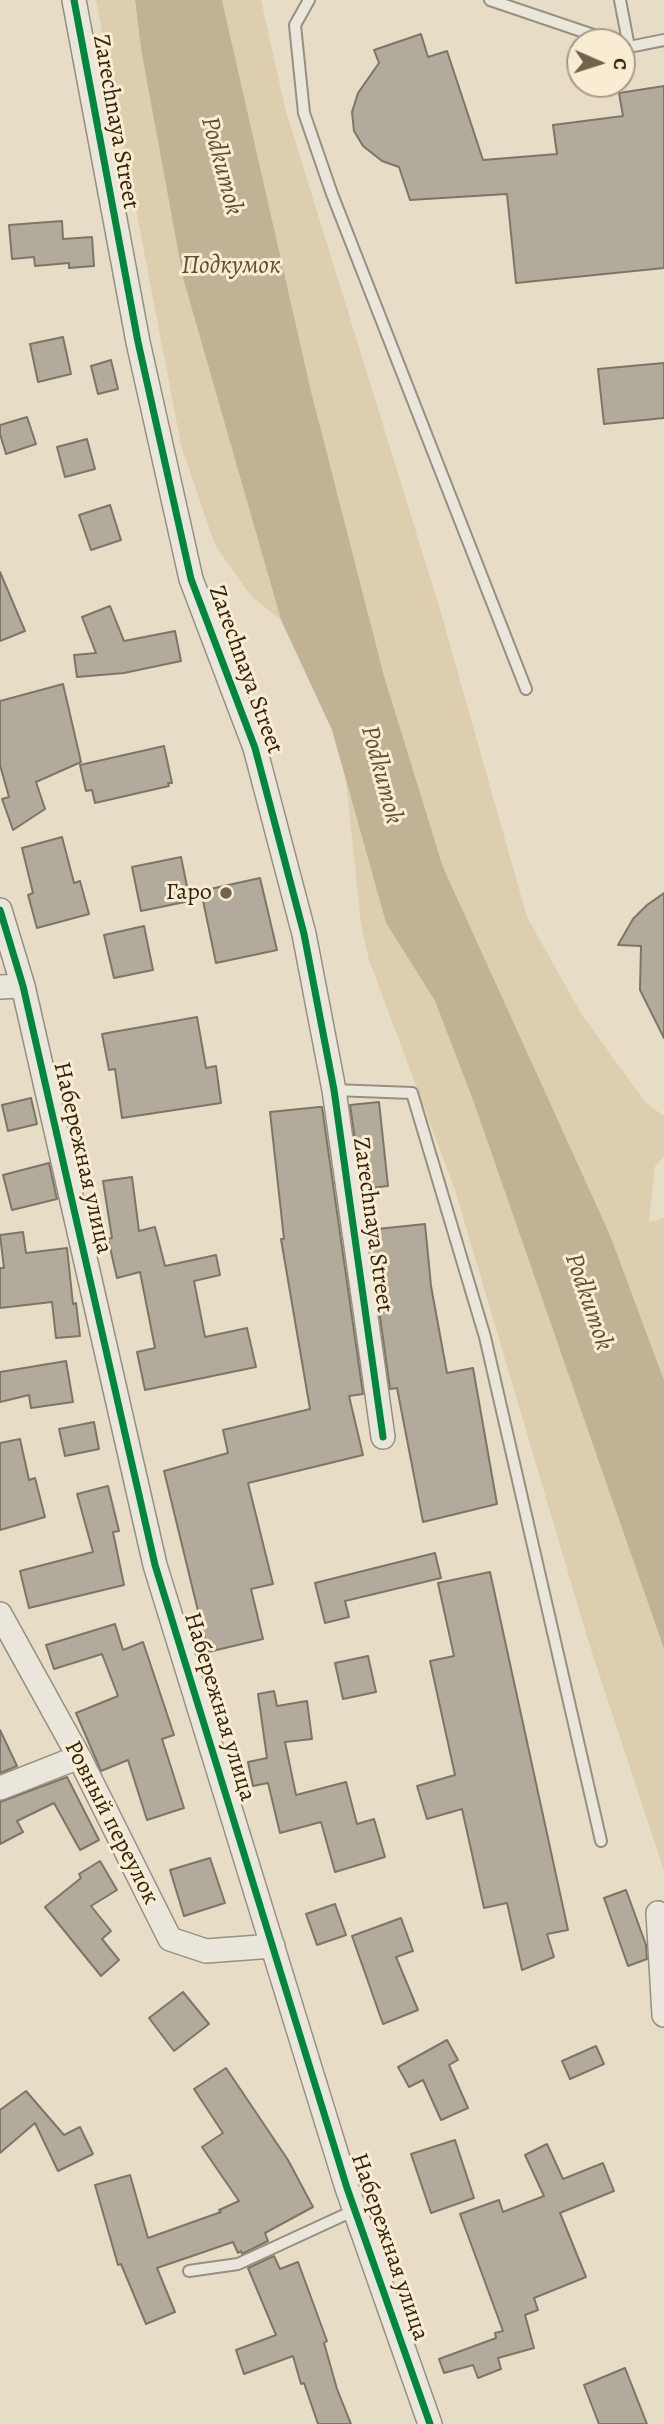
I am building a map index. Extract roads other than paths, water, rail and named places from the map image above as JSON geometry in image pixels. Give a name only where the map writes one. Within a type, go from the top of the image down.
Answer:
[{"type":"street","name":"Zarechnaya Street","points":[[74,0],[135,329],[191,579],[255,748],[304,934],[334,1090],[383,1437]]},
{"type":"street","name":"Набережная улица","points":[[0,910],[23,986],[155,1565],[355,2210],[430,2424]]},
{"type":"street","points":[[0,987],[23,986]]},
{"type":"street","name":"Ровный переулок","points":[[0,1614],[79,1757],[170,1939],[206,1951],[273,1947]]},
{"type":"street","points":[[0,1788],[79,1757]]},
{"type":"street","points":[[659,1913],[664,2015]]},
{"type":"lane","points":[[309,0],[295,25],[304,113],[332,194],[526,689]]},
{"type":"lane","points":[[490,0],[573,28]]},
{"type":"lane","points":[[620,0],[623,28]]},
{"type":"lane","points":[[636,44],[664,40]]},
{"type":"lane","points":[[334,1090],[412,1093],[485,1337],[601,1841]]},
{"type":"lane","points":[[189,2271],[238,2264],[355,2210]]},
{"type":"water","name":"Подкумок","points":[[135,0],[222,0],[311,391],[384,676],[443,867],[610,1235],[664,1380],[664,1649],[474,1103],[435,1001],[386,923],[332,730],[281,620],[183,278],[141,49]]},
{"type":"place","name":"Гаро","points":[[226,893]]},
{"type":"water label","name":"Podkumok","points":[[221,166]]},
{"type":"water label","name":"Podkumok","points":[[381,775]]},
{"type":"water label","name":"Podkumok","points":[[588,1302]]}]
